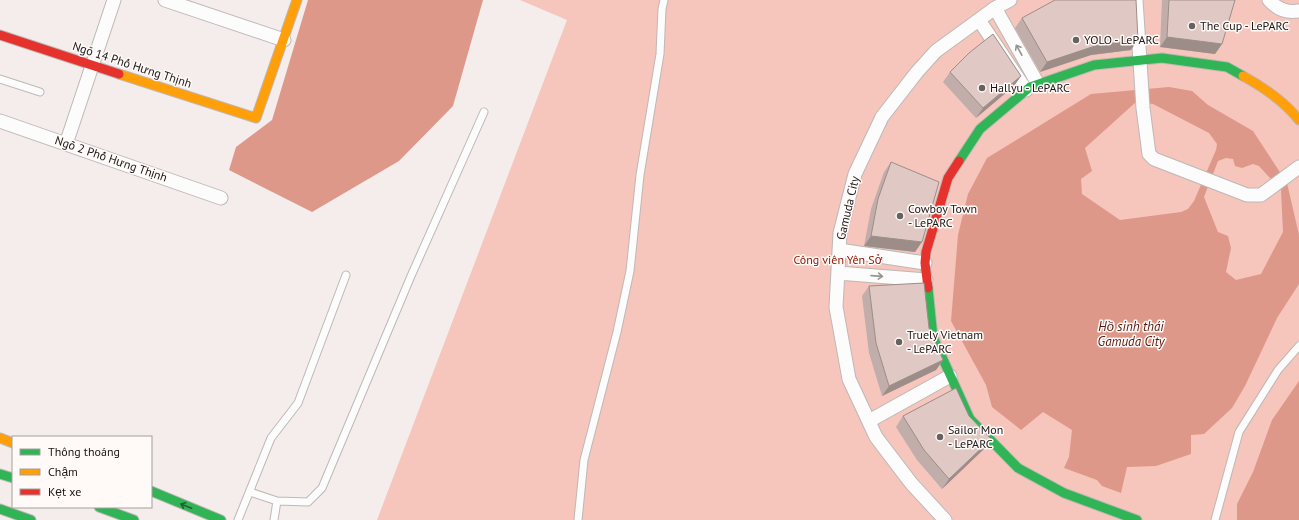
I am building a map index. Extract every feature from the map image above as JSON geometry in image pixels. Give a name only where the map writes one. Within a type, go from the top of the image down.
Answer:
[{"type":"main road","points":[[284,40],[297,0]]},
{"type":"main road","name":"Ngõ 14 Phố Hưng Thịnh","points":[[0,35],[256,118],[284,40]]},
{"type":"main road","points":[[1138,520],[1064,493],[1018,468],[970,419],[933,337],[926,280],[926,252],[948,178],[980,129],[1032,87],[1094,65],[1162,58],[1227,67],[1260,85],[1288,106],[1299,120]]},
{"type":"main road","points":[[0,438],[12,443]]},
{"type":"main road","points":[[0,474],[12,478]]},
{"type":"main road","points":[[152,491],[221,520]]},
{"type":"main road","points":[[102,508],[134,520]]},
{"type":"main road","points":[[0,509],[32,520]]},
{"type":"street","points":[[66,144],[114,0]]},
{"type":"street","points":[[165,0],[284,40]]},
{"type":"street","name":"Gamuda City","points":[[945,520],[911,483],[876,437],[849,379],[836,307],[840,234],[855,174],[882,117],[917,72],[936,51],[995,8],[1010,0]]},
{"type":"street","points":[[1136,0],[1143,108],[1149,154],[1154,159],[1217,184],[1247,195],[1254,196],[1261,195],[1299,167]]},
{"type":"street","points":[[1269,0],[1279,8],[1293,12],[1299,10]]},
{"type":"street","points":[[995,8],[1032,87]]},
{"type":"street","points":[[979,20],[1032,87]]},
{"type":"street","name":"Ngõ 2 Phố Hưng Thịnh","points":[[0,121],[221,198]]},
{"type":"street","points":[[839,250],[925,263]]},
{"type":"street","points":[[838,273],[926,280]]},
{"type":"street","points":[[867,417],[949,373]]},
{"type":"lane","points":[[578,520],[584,460],[617,332],[630,271],[640,175],[660,54],[664,0]]},
{"type":"lane","points":[[0,79],[40,92]]},
{"type":"lane","points":[[250,492],[277,501],[308,502],[322,488],[411,276],[484,112]]},
{"type":"lane","points":[[238,520],[271,438],[298,403],[346,275]]},
{"type":"lane","points":[[1215,520],[1239,432],[1278,370],[1299,346]]},
{"type":"lane","points":[[274,520],[277,501]]},
{"type":"green space","name":"Công viên Yên Sở","points":[[520,0],[1299,0],[1299,520],[377,520],[567,20]]},
{"type":"water","points":[[308,0],[483,0],[453,106],[399,161],[312,212],[229,170],[236,147],[272,120]]},
{"type":"water","name":"Hồ sinh thái Gamuda City","points":[[1169,87],[1192,91],[1208,105],[1253,131],[1287,183],[1299,235],[1299,284],[1277,318],[1245,386],[1232,408],[1204,434],[1191,435],[1191,454],[1156,466],[1127,467],[1121,493],[1102,486],[1097,480],[1064,468],[1069,457],[1072,430],[1043,412],[1021,430],[992,407],[986,385],[951,321],[958,235],[968,194],[987,158],[1091,94]],"holes":[[[1136,102],[1153,104],[1209,133],[1217,144],[1216,150],[1194,201],[1188,209],[1181,212],[1120,220],[1082,194],[1081,179],[1092,171],[1085,148]],[[1226,158],[1233,159],[1235,166],[1242,168],[1253,164],[1259,166],[1281,190],[1283,232],[1261,274],[1236,280],[1226,272],[1231,248],[1228,236],[1218,232],[1204,197],[1218,161]]]},
{"type":"water","points":[[1299,381],[1299,520],[1237,520],[1237,504],[1253,472],[1272,420]]},
{"type":"building","name":"YOLO - LePARC","points":[[1055,0],[1136,0],[1138,40],[1098,45],[1047,62],[1022,18]]},
{"type":"building","name":"The Cup - LePARC","points":[[1169,0],[1235,0],[1222,44],[1167,37]]},
{"type":"building","name":"Hallyu - LePARC","points":[[993,34],[1021,76],[983,108],[950,72],[969,53]]},
{"type":"building","name":"Cowboy Town - LePARC","points":[[891,162],[939,182],[922,242],[871,236],[878,199]]},
{"type":"building","name":"Truely Vietnam - LePARC","points":[[924,283],[929,328],[943,360],[889,386],[876,343],[869,286]]},
{"type":"building","name":"Sailor Mon - LePARC","points":[[956,388],[969,416],[991,439],[949,479],[924,450],[903,416]]},
{"type":"traffic: fast","points":[[959,161],[980,129],[1030,87],[1094,65],[1162,58],[1227,67],[1243,76]]},
{"type":"traffic: fast","points":[[928,288],[933,337],[970,419],[1018,468],[1064,493],[1137,520]]},
{"type":"traffic: fast","points":[[0,474],[12,478]]},
{"type":"traffic: fast","points":[[152,491],[221,520]]},
{"type":"traffic: fast","points":[[102,508],[134,520]]},
{"type":"traffic: fast","points":[[0,509],[31,520]]},
{"type":"traffic: slow","points":[[119,74],[256,118],[297,0]]},
{"type":"traffic: slow","points":[[1243,76],[1274,95],[1299,120]]},
{"type":"traffic: slow","points":[[0,438],[12,443]]},
{"type":"traffic: jam","points":[[0,35],[119,74]]},
{"type":"traffic: jam","points":[[928,288],[925,263],[926,252],[948,178],[959,161]]},
{"type":"place","name":"The Cup - LePARC","points":[[1192,26]]},
{"type":"place","name":"YOLO - LePARC","points":[[1076,40]]},
{"type":"place","name":"Hallyu - LePARC","points":[[982,88]]},
{"type":"place","name":"Cowboy Town - LePARC","points":[[900,216]]},
{"type":"place","name":"Truely Vietnam - LePARC","points":[[899,342]]},
{"type":"place","name":"Sailor Mon - LePARC","points":[[940,437]]}]
